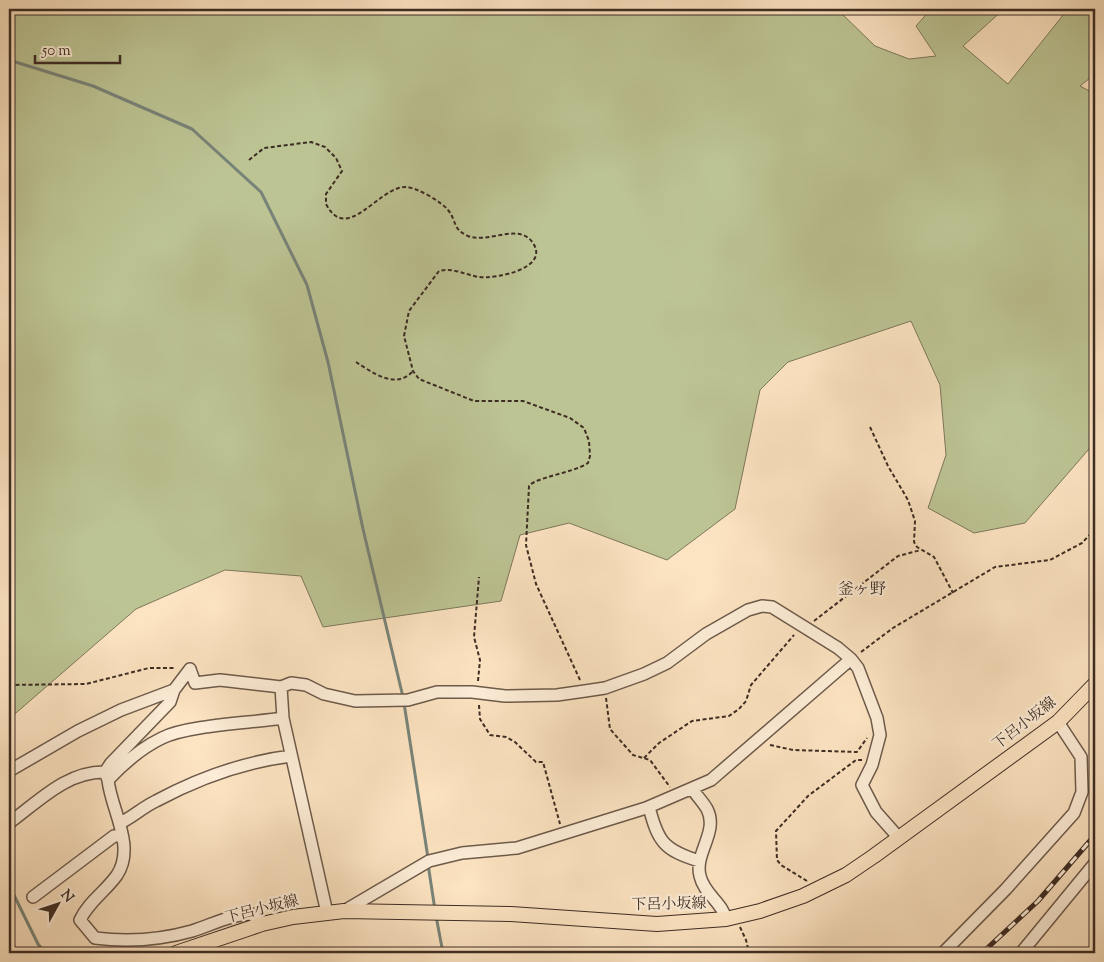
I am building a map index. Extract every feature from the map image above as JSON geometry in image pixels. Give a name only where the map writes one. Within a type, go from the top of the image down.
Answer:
[{"type":"main road","name":"下呂小坂線","points":[[176,953],[262,924],[293,917],[344,911],[512,914],[657,924],[732,918],[784,903],[846,875],[899,838],[1058,722],[1095,684]]},
{"type":"street","points":[[190,669],[194,683],[220,680],[280,687],[291,683],[306,685],[324,694],[355,701],[403,700],[437,692],[477,692],[505,696],[557,695],[605,688],[644,674],[667,663],[706,634],[748,610],[762,606],[772,607],[852,659],[864,681],[880,735],[872,765],[862,785],[876,812],[899,838]]},
{"type":"street","points":[[344,911],[429,862],[462,853],[517,848],[648,807],[692,790],[711,780],[852,659]]},
{"type":"street","points":[[190,669],[174,690],[170,702],[111,763],[107,776],[110,796],[120,823],[125,851],[118,874],[85,909],[80,920],[95,938],[116,940],[158,938],[191,931],[242,914],[252,914],[262,924]]},
{"type":"street","points":[[280,687],[291,756],[327,914]]},
{"type":"street","points":[[9,771],[78,731],[121,710],[174,690]]},
{"type":"street","points":[[107,776],[145,747],[164,737],[200,729],[284,718]]},
{"type":"street","points":[[942,953],[1006,889],[1074,813],[1082,792],[1081,757],[1058,722]]},
{"type":"street","points":[[120,823],[184,786],[257,760],[291,756]]},
{"type":"street","points":[[9,823],[66,782],[93,772],[107,776]]},
{"type":"street","points":[[692,790],[707,809],[711,824],[699,861],[701,881],[732,918]]},
{"type":"street","points":[[648,807],[657,835],[668,848],[699,861]]},
{"type":"street","points":[[33,897],[114,836],[122,835]]},
{"type":"street","points":[[1022,953],[1095,863]]},
{"type":"path","points":[[249,160],[264,148],[311,142],[325,147],[336,158],[342,171],[326,194],[326,204],[338,217],[344,219],[358,215],[388,192],[406,186],[417,189],[448,210],[454,227],[469,236],[483,238],[520,234],[528,238],[534,245],[535,254],[533,260],[515,272],[490,277],[446,269],[439,271],[409,311],[404,336],[413,371],[419,379],[474,401],[523,401],[570,418],[584,428],[589,441],[590,456],[588,463],[568,472],[536,480],[528,486],[529,516],[526,546],[536,584],[585,691]]},
{"type":"path","points":[[356,362],[385,379],[400,381],[413,371]]},
{"type":"path","points":[[870,427],[888,466],[908,500],[915,521],[914,542],[921,550],[934,557],[953,593]]},
{"type":"path","points":[[852,659],[893,628],[995,567],[1050,560],[1082,543],[1095,529]]},
{"type":"path","points":[[644,758],[659,742],[692,721],[729,716],[746,701],[751,685],[766,671],[773,658],[780,653],[790,639],[898,556],[921,550]]},
{"type":"path","points":[[479,577],[474,637],[480,660],[477,692],[480,720],[490,735],[506,737],[515,742],[536,762],[543,762],[551,796],[563,833]]},
{"type":"path","points":[[9,685],[86,684],[149,668],[190,669]]},
{"type":"path","points":[[605,688],[610,729],[632,755],[650,760],[666,785],[680,795]]},
{"type":"path","points":[[755,742],[793,750],[857,752],[878,723]]},
{"type":"path","points":[[814,891],[804,878],[781,866],[778,860],[776,831],[808,796],[856,760],[872,765]]},
{"type":"path","points":[[732,918],[749,953]]},
{"type":"green space","points":[[9,9],[837,9],[875,46],[909,59],[936,56],[916,26],[931,9],[1004,9],[963,46],[1008,84],[1068,9],[1095,9],[1095,74],[1080,86],[1095,94],[1095,442],[1025,523],[974,533],[928,508],[946,455],[940,385],[911,321],[788,362],[760,390],[735,509],[667,560],[569,523],[520,535],[501,601],[323,627],[301,576],[225,570],[136,609],[9,719]]},
{"type":"waterway","points":[[9,60],[93,86],[192,129],[261,192],[307,285],[328,362],[363,529],[403,697]]},
{"type":"waterway","points":[[404,703],[428,858]]},
{"type":"waterway","points":[[428,864],[435,910]]},
{"type":"waterway","points":[[9,885],[38,944],[45,953]]},
{"type":"waterway","points":[[436,916],[443,953]]},
{"type":"railway","points":[[982,953],[1038,901],[1095,835]]},
{"type":"district","name":"釜ヶ野","points":[[862,590]]}]
